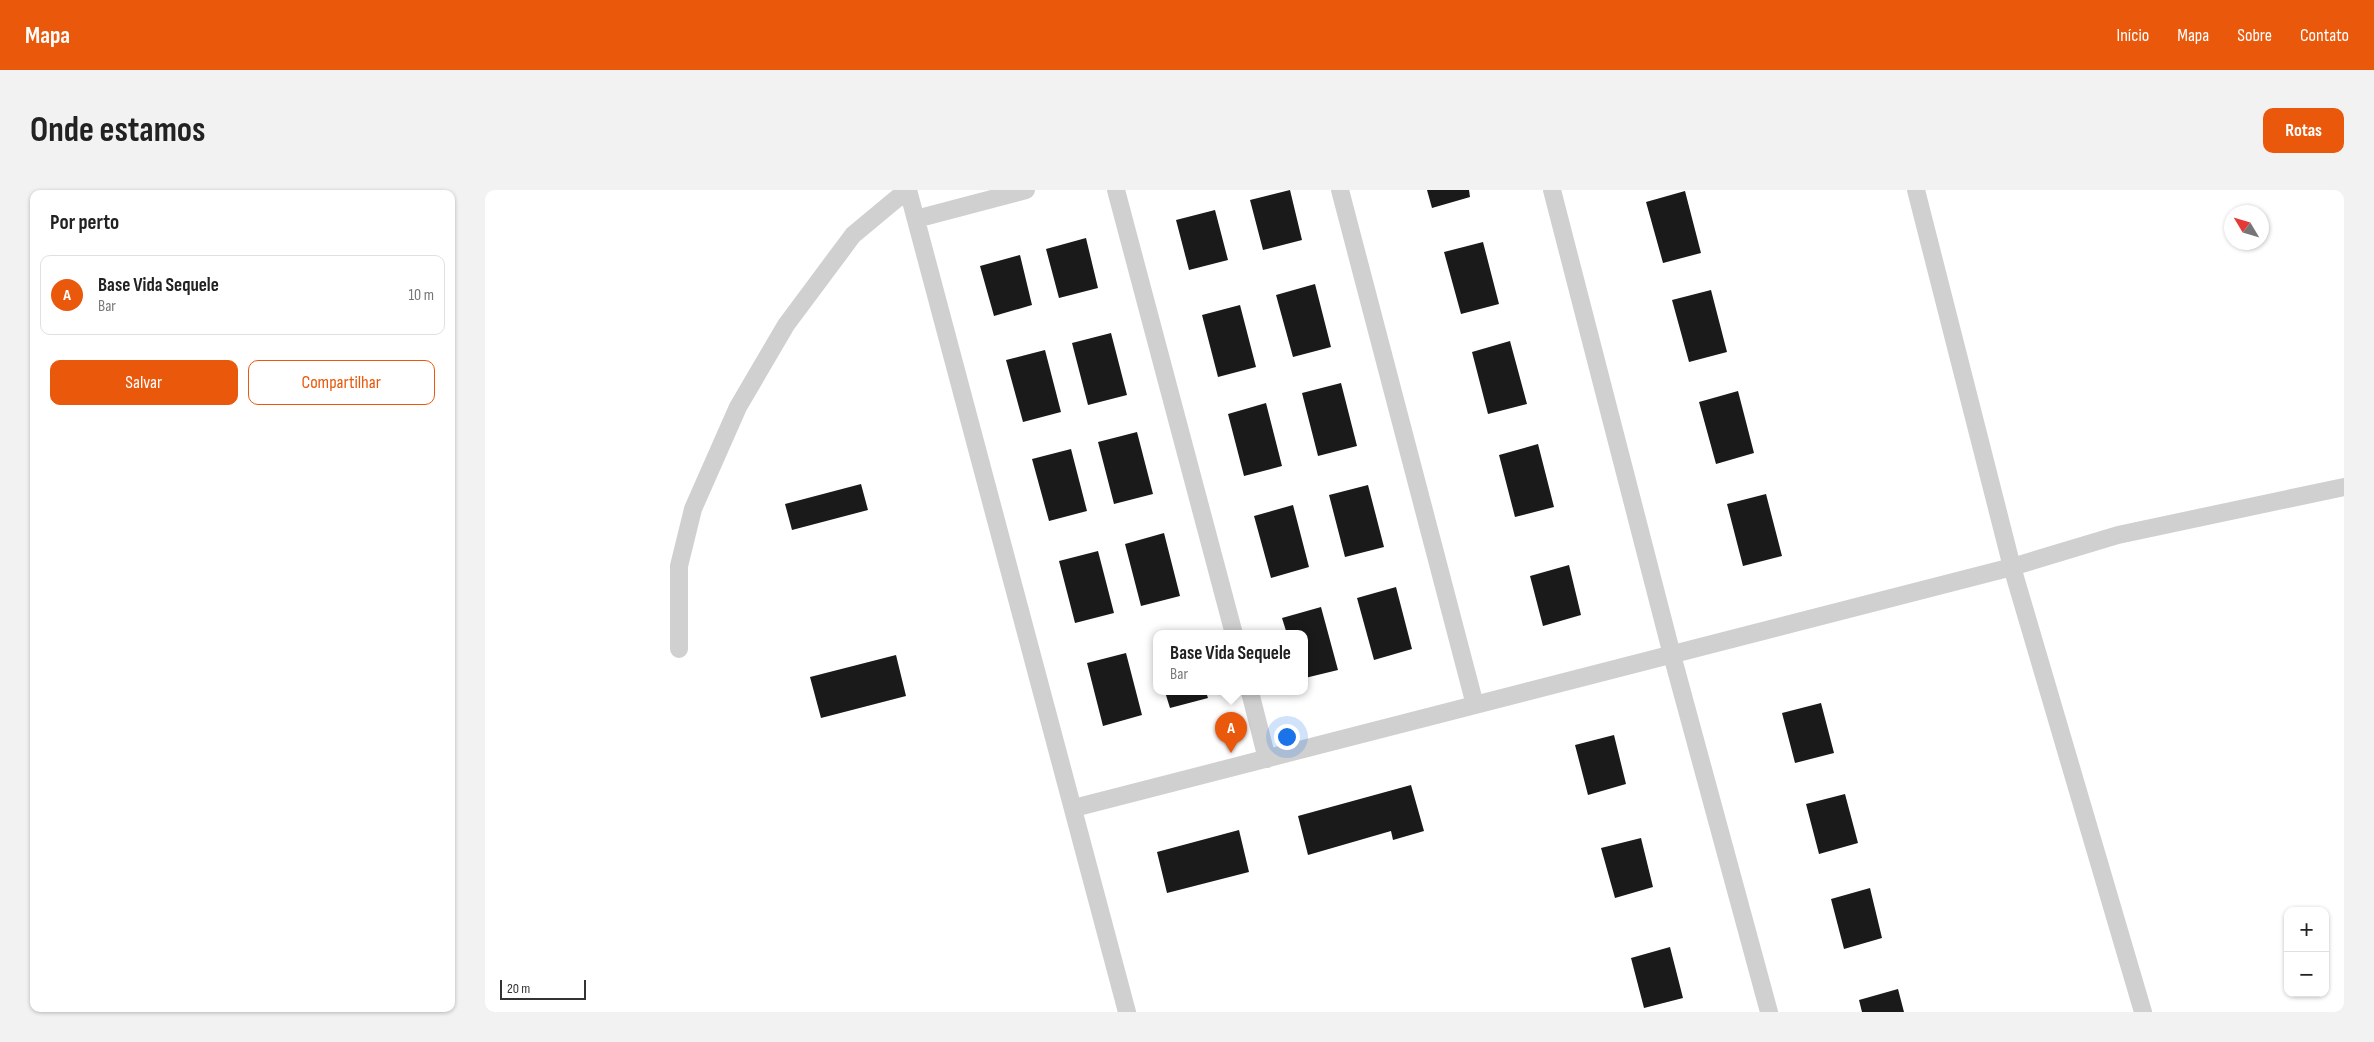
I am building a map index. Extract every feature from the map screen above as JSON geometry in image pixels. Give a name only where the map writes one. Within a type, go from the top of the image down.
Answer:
[{"type":"lane","points":[[679,649],[679,566],[693,509],[738,407],[786,325],[853,235],[908,190],[1127,1012]]},
{"type":"lane","points":[[916,219],[1026,190]]},
{"type":"lane","points":[[1117,190],[1233,630]]},
{"type":"lane","points":[[1340,190],[1475,705]]},
{"type":"lane","points":[[1552,190],[1671,655],[1769,1012]]},
{"type":"lane","points":[[1916,190],[2012,568],[2143,1012]]},
{"type":"lane","points":[[1074,808],[2012,568],[2118,535],[2344,487]]},
{"type":"lane","points":[[1251,695],[1267,759]]},
{"type":"building","points":[[1290,190],[1302,240],[1263,250],[1250,200]]},
{"type":"building","points":[[1427,190],[1469,190],[1470,197],[1432,208]]},
{"type":"building","points":[[1685,191],[1701,253],[1663,263],[1646,202]]},
{"type":"building","points":[[1215,210],[1228,260],[1189,270],[1176,220]]},
{"type":"building","points":[[1086,238],[1098,288],[1059,298],[1046,249]]},
{"type":"building","points":[[1483,242],[1499,304],[1461,314],[1444,252]]},
{"type":"building","points":[[1020,255],[1032,305],[994,316],[980,266]]},
{"type":"building","points":[[1315,284],[1331,347],[1293,357],[1276,295]]},
{"type":"building","points":[[1711,290],[1727,352],[1689,362],[1672,300]]},
{"type":"building","points":[[1240,305],[1256,367],[1218,377],[1202,315]]},
{"type":"building","points":[[1111,333],[1127,395],[1088,405],[1072,343]]},
{"type":"building","points":[[1510,341],[1527,404],[1488,414],[1472,352]]},
{"type":"building","points":[[1045,350],[1061,412],[1023,422],[1006,360]]},
{"type":"building","points":[[1341,383],[1357,446],[1318,456],[1302,393]]},
{"type":"building","points":[[1738,391],[1754,453],[1716,464],[1699,402]]},
{"type":"building","points":[[1266,403],[1282,466],[1244,476],[1228,414]]},
{"type":"building","points":[[1137,432],[1153,494],[1114,504],[1098,442]]},
{"type":"building","points":[[1538,444],[1554,507],[1515,517],[1499,455]]},
{"type":"building","points":[[1071,449],[1087,511],[1049,521],[1032,459]]},
{"type":"building","points":[[861,484],[868,510],[792,530],[785,504]]},
{"type":"building","points":[[1368,485],[1384,547],[1345,557],[1329,495]]},
{"type":"building","points":[[1766,494],[1782,556],[1743,566],[1727,504]]},
{"type":"building","points":[[1293,505],[1309,567],[1271,578],[1254,516]]},
{"type":"building","points":[[1164,533],[1180,596],[1141,606],[1125,544]]},
{"type":"building","points":[[1098,551],[1114,613],[1075,623],[1059,561]]},
{"type":"building","points":[[1569,565],[1581,615],[1543,626],[1530,576]]},
{"type":"building","points":[[1396,587],[1412,649],[1374,660],[1357,598]]},
{"type":"building","points":[[1321,607],[1338,670],[1308,677],[1308,630],[1286,630],[1282,618]]},
{"type":"building","points":[[1126,653],[1142,715],[1103,726],[1087,663]]},
{"type":"building","points":[[896,655],[906,696],[821,718],[810,677]]},
{"type":"building","points":[[1166,695],[1207,695],[1208,698],[1170,708]]},
{"type":"building","points":[[1821,703],[1834,753],[1795,763],[1782,713]]},
{"type":"building","points":[[1614,735],[1626,784],[1588,795],[1575,745]]},
{"type":"building","points":[[1411,785],[1424,831],[1393,840],[1391,831],[1308,855],[1298,816]]},
{"type":"building","points":[[1845,794],[1858,843],[1819,854],[1806,804]]},
{"type":"building","points":[[1239,830],[1249,872],[1167,893],[1157,852]]},
{"type":"building","points":[[1641,838],[1653,887],[1615,898],[1601,848]]},
{"type":"building","points":[[1870,888],[1882,938],[1844,949],[1831,899]]},
{"type":"building","points":[[1670,947],[1683,998],[1644,1008],[1631,958]]},
{"type":"building","points":[[1898,989],[1904,1012],[1862,1012],[1859,1000]]},
{"type":"place","name":"Base Vida Sequele","points":[[1231,753]]}]
